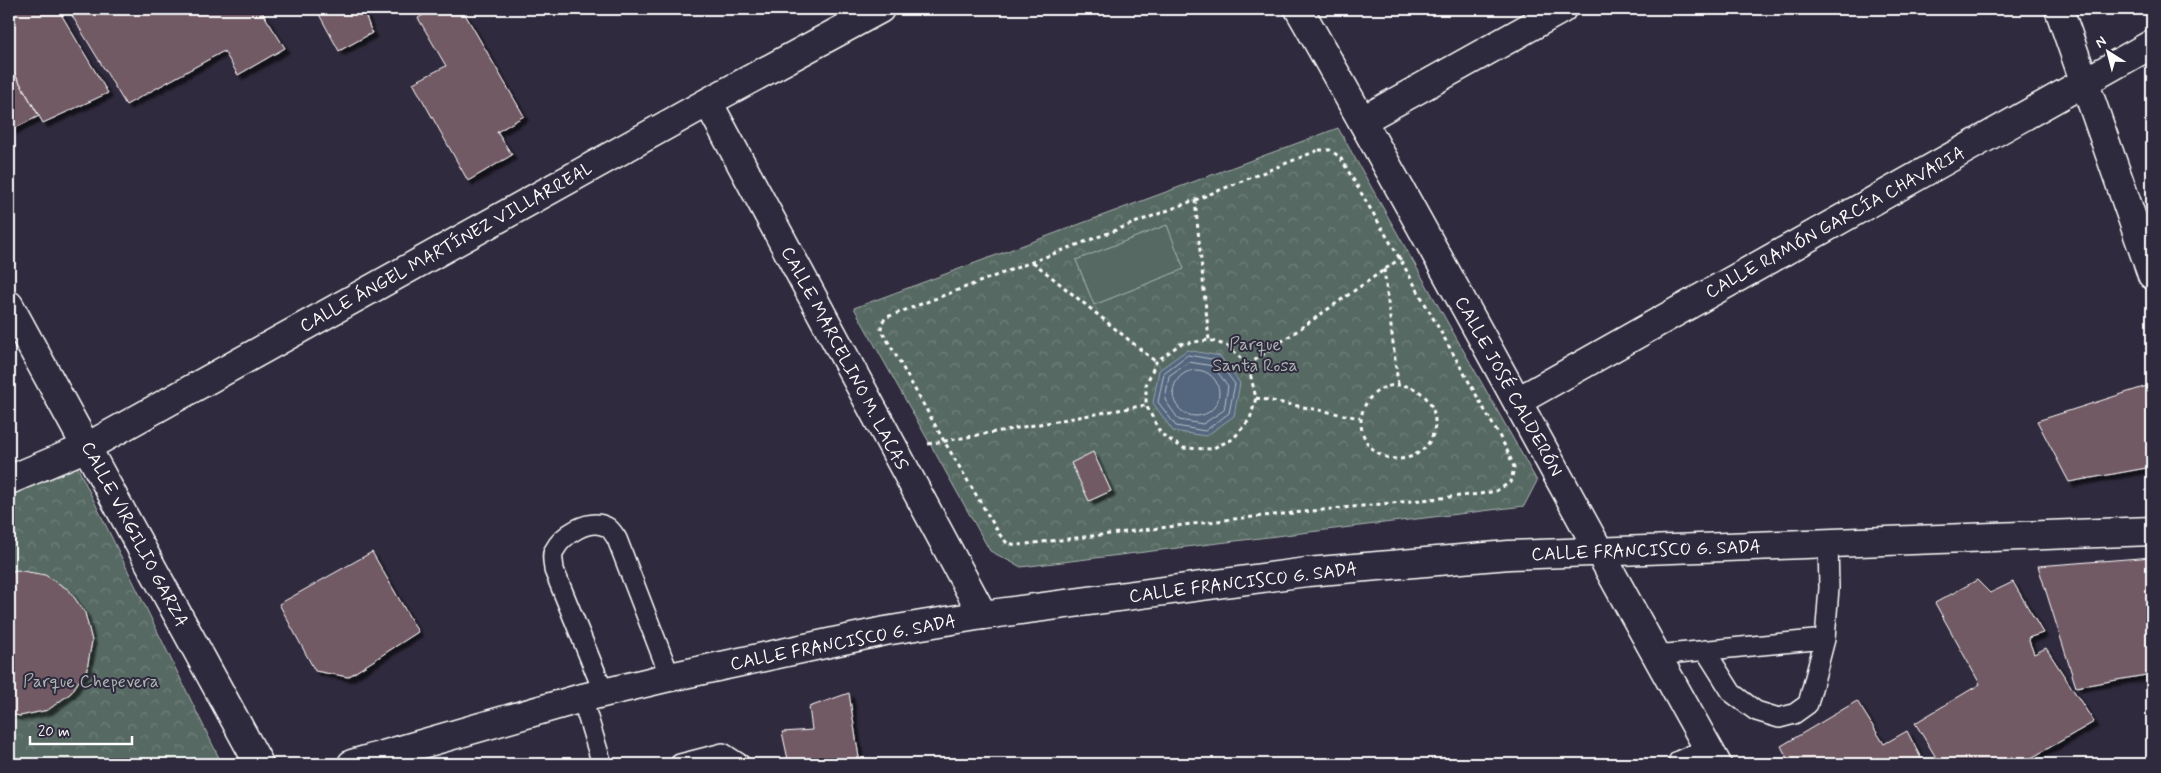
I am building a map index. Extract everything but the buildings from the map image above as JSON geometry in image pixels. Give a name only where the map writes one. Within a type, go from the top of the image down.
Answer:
[{"type":"street","name":"CALLE ÁNGEL MARTÍNEZ VILLARREAL","points":[[9,480],[87,447],[708,102],[880,9]]},
{"type":"street","name":"CALLE JOSÉ CALDERÓN","points":[[1300,9],[1429,238],[1714,758]]},
{"type":"street","points":[[1363,120],[1562,9]]},
{"type":"street","points":[[2059,9],[2152,275]]},
{"type":"street","name":"CALLE RAMÓN GARCÍA CHAVARIA","points":[[1518,400],[2152,44]]},
{"type":"street","name":"CALLE MARCELINO M. LACAS","points":[[708,102],[984,614]]},
{"type":"street","name":"CALLE VIRGILIO GARZA","points":[[9,305],[259,764]]},
{"type":"street","name":"CALLE FRANCISCO G. SADA","points":[[352,764],[593,696],[670,677],[885,630],[984,614],[1307,572],[1509,555],[2152,531]]},
{"type":"street","points":[[1682,764],[1714,758]]},
{"type":"lane","points":[[602,764],[593,696],[554,570],[553,553],[560,543],[574,531],[590,524],[607,527],[617,540],[670,677]]},
{"type":"lane","points":[[1705,650],[1732,693],[1756,712],[1779,718],[1794,714],[1808,704],[1824,639],[1829,588],[1828,542]]},
{"type":"lane","points":[[1656,655],[1824,639]]},
{"type":"lane","points":[[680,764],[723,754],[740,764]]},
{"type":"path","points":[[1319,150],[1330,150],[1340,157],[1400,259],[1506,448],[1514,467],[1511,482],[1496,491],[1234,519],[1018,545],[1007,543],[1000,535],[944,441],[881,329],[882,322],[887,317],[1196,200],[1319,150]]},
{"type":"path","points":[[1196,200],[1209,340]]},
{"type":"path","points":[[1248,365],[1429,238]]},
{"type":"path","points":[[1033,262],[1156,362]]},
{"type":"path","points":[[1384,269],[1398,384]]},
{"type":"path","points":[[1209,340],[1228,346],[1248,365],[1256,398],[1250,419],[1233,439],[1212,449],[1183,448],[1161,434],[1146,405],[1146,385],[1156,362],[1180,344],[1209,340]]},
{"type":"path","points":[[1398,384],[1411,386],[1422,392],[1436,414],[1432,440],[1422,453],[1408,459],[1382,457],[1363,437],[1360,418],[1366,401],[1379,389],[1398,384]]},
{"type":"path","points":[[1256,398],[1360,418]]},
{"type":"path","points":[[895,451],[1146,405]]},
{"type":"green space","name":"Parque Santa Rosa","points":[[1338,128],[1537,481],[1524,506],[1021,567],[990,551],[854,308]]},
{"type":"green space","points":[[1167,225],[1184,269],[1094,305],[1076,260]]},
{"type":"green space","name":"Parque Chepevera","points":[[76,464],[222,764],[9,764],[9,492]]},
{"type":"water","points":[[1187,350],[1220,356],[1240,383],[1234,416],[1206,436],[1173,431],[1153,403],[1159,370]]}]
